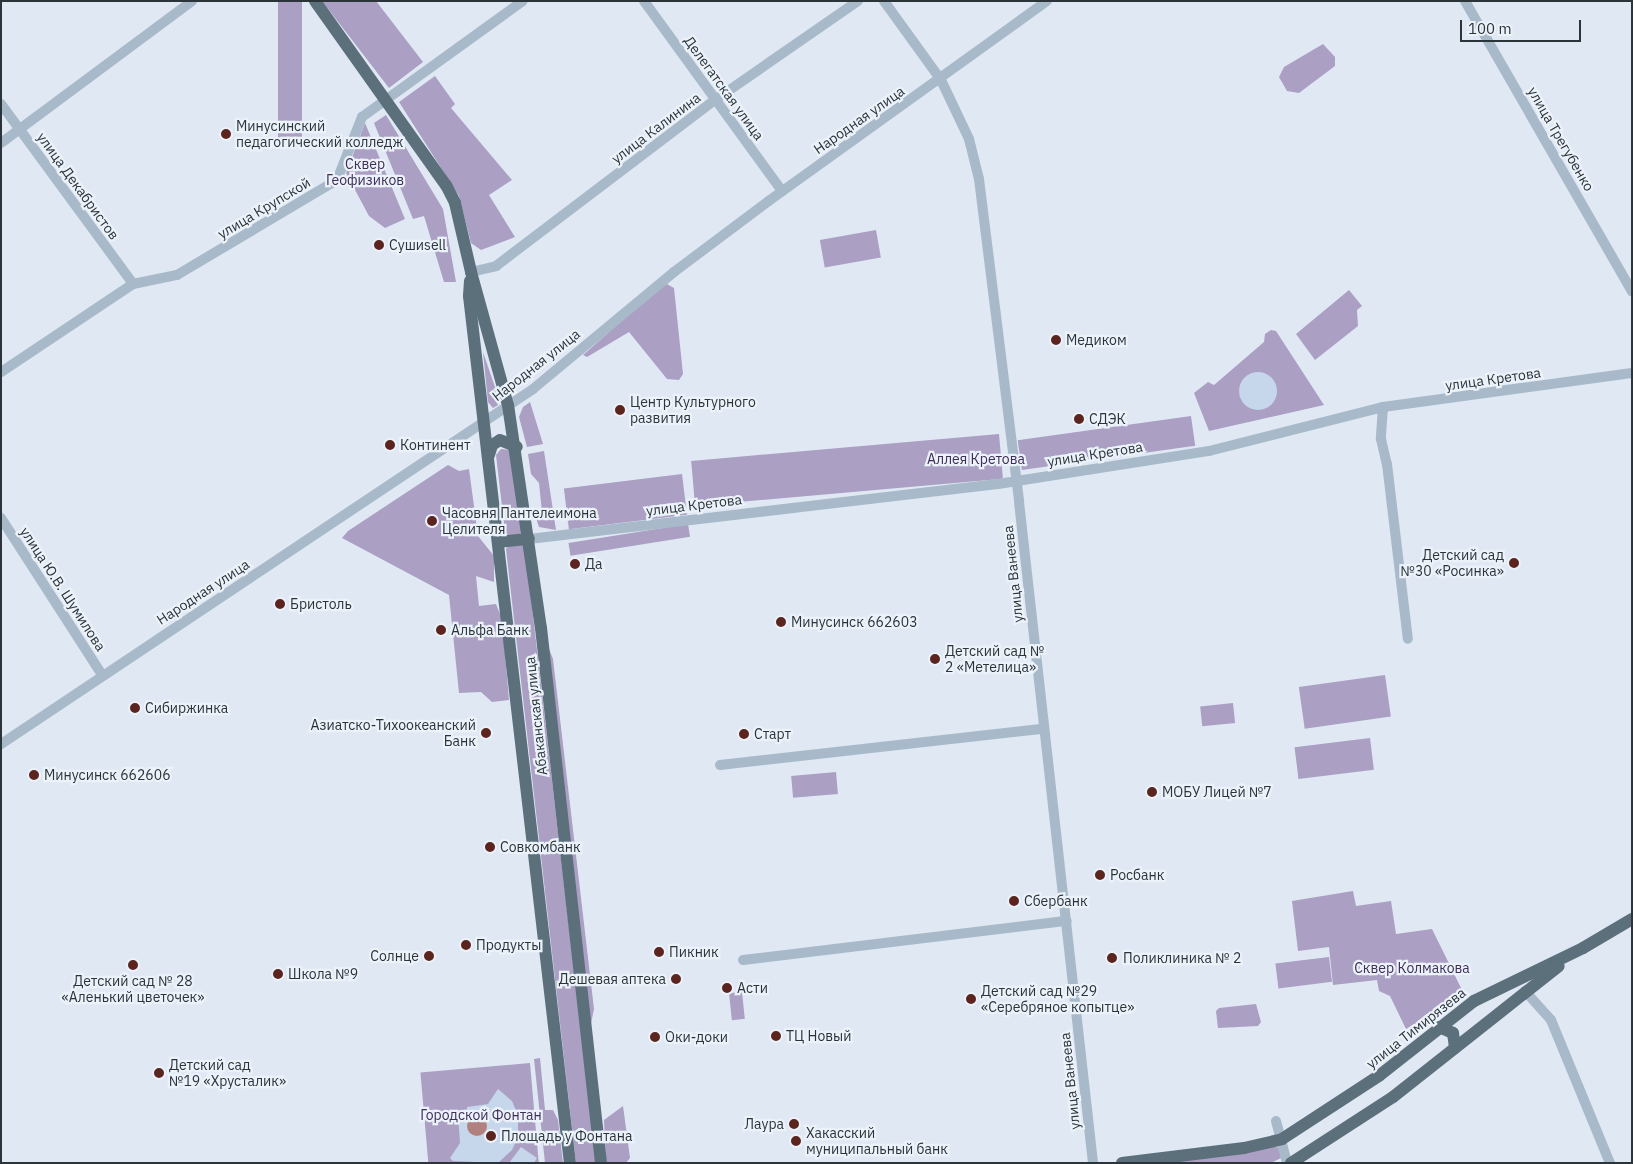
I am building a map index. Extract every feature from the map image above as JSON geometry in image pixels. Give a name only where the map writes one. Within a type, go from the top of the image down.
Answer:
[{"type":"main road","name":"Абаканская улица","points":[[315,1],[386,100],[455,203],[471,272],[508,405],[517,447],[529,539],[601,1163]]},
{"type":"main road","name":"Абаканская улица","points":[[471,272],[469,296],[570,1163]]},
{"type":"main road","points":[[489,455],[492,445],[500,440],[517,447]]},
{"type":"main road","points":[[498,542],[529,539]]},
{"type":"main road","points":[[1291,1163],[1393,1097],[1525,991],[1583,948],[1632,919]]},
{"type":"main road","name":"улица Тимирязева","points":[[1122,1163],[1244,1148],[1282,1139],[1380,1075],[1474,1000],[1583,948]]},
{"type":"main road","points":[[1439,1027],[1453,1033],[1455,1048]]},
{"type":"street","points":[[1,143],[192,1]]},
{"type":"street","name":"улица Крупской","points":[[1,372],[133,284],[177,276],[337,180],[362,117],[524,1]]},
{"type":"street","name":"Делегатская улица","points":[[644,1],[782,190]]},
{"type":"street","name":"улица Калинина","points":[[471,272],[496,266],[715,100],[858,1]]},
{"type":"street","name":"улица Ванеева","points":[[884,1],[941,80],[970,140],[979,179],[1016,480],[1093,1163]]},
{"type":"street","name":"Народная улица","points":[[1,744],[533,389],[674,272],[782,190],[941,80],[1047,1]]},
{"type":"street","name":"улица Трегубенко","points":[[1465,1],[1632,291]]},
{"type":"street","name":"улица Декабристов","points":[[1,104],[133,284]]},
{"type":"street","name":"улица Кретова","points":[[529,539],[1016,480],[1208,450],[1384,407],[1632,373]]},
{"type":"street","points":[[1384,407],[1381,439],[1387,464],[1408,639]]},
{"type":"street","name":"улица Ю.В. Шумилова","points":[[1,518],[102,675]]},
{"type":"street","points":[[720,765],[1043,729]]},
{"type":"street","points":[[743,960],[1067,921]]},
{"type":"street","points":[[1525,991],[1551,1020],[1610,1163]]},
{"type":"street","points":[[1276,1121],[1287,1163]]},
{"type":"green space","points":[[278,1],[302,1],[302,138],[278,138]]},
{"type":"green space","points":[[322,1],[376,1],[423,62],[389,88]]},
{"type":"green space","points":[[1323,44],[1335,57],[1335,66],[1299,93],[1287,91],[1279,77],[1284,67]]},
{"type":"green space","points":[[435,76],[455,104],[451,108],[512,180],[489,195],[515,237],[481,250],[471,243],[459,196],[399,102]]},
{"type":"green space","points":[[386,115],[443,209],[456,282],[444,282],[424,216],[413,219],[374,123]]},
{"type":"green space","name":"Сквер Геофизиков","points":[[365,123],[405,219],[385,228],[369,216],[346,173]]},
{"type":"green space","points":[[876,230],[881,258],[825,267],[820,240]]},
{"type":"green space","points":[[665,283],[674,288],[683,374],[679,380],[667,379],[629,332],[587,357],[583,355]]},
{"type":"green space","points":[[1349,290],[1362,306],[1357,310],[1358,326],[1315,360],[1296,334]]},
{"type":"green space","points":[[1271,330],[1276,331],[1324,405],[1209,431],[1194,393],[1208,382],[1214,385],[1264,342],[1265,334]]},
{"type":"green space","points":[[483,352],[497,393],[498,405],[493,408],[488,402]]},
{"type":"green space","points":[[530,402],[543,444],[527,447],[519,417],[523,407]]},
{"type":"green space","points":[[1191,416],[1195,446],[1022,470],[1018,440]]},
{"type":"green space","name":"Аллея Кретова","points":[[999,434],[1003,479],[695,506],[691,461]]},
{"type":"green space","points":[[501,449],[510,450],[523,529],[520,534],[509,536],[505,532],[496,455]]},
{"type":"green space","points":[[544,451],[556,530],[539,527],[535,515],[542,512],[539,483],[531,474],[528,454]]},
{"type":"green space","points":[[448,465],[459,471],[469,469],[478,536],[494,556],[494,582],[476,576],[479,606],[496,604],[502,619],[509,700],[492,702],[481,692],[459,693],[449,595],[342,538],[348,531]]},
{"type":"green space","points":[[682,474],[687,515],[569,529],[564,489]]},
{"type":"green space","points":[[688,524],[690,537],[571,556],[568,543]]},
{"type":"green space","points":[[521,544],[525,546],[596,1163],[576,1163],[506,549],[509,545]]},
{"type":"green space","points":[[548,646],[553,659],[594,1009],[590,1028]]},
{"type":"green space","points":[[1385,675],[1391,717],[1305,729],[1299,687]]},
{"type":"green space","points":[[1233,703],[1235,723],[1202,726],[1200,706]]},
{"type":"green space","points":[[1370,738],[1374,770],[1298,779],[1295,747]]},
{"type":"green space","points":[[836,772],[838,794],[793,798],[791,776]]},
{"type":"green space","name":"Сквер Колмакова","points":[[1353,891],[1356,906],[1391,901],[1396,934],[1432,929],[1462,990],[1461,998],[1406,1029],[1390,996],[1379,991],[1377,980],[1333,985],[1329,947],[1298,951],[1292,901]]},
{"type":"green space","points":[[1329,957],[1332,982],[1278,988],[1275,964]]},
{"type":"green space","points":[[742,992],[745,1019],[732,1020],[729,993]]},
{"type":"green space","points":[[1256,1004],[1261,1022],[1258,1026],[1218,1028],[1216,1011],[1219,1008]]},
{"type":"green space","points":[[540,1058],[545,1110],[553,1110],[558,1120],[563,1163],[545,1163],[534,1059]]},
{"type":"green space","name":"Городской Фонтан","points":[[530,1063],[539,1163],[428,1163],[420,1073]]},
{"type":"green space","points":[[623,1106],[630,1158],[626,1163],[606,1163],[604,1120]]},
{"type":"green space","points":[[1275,1146],[1280,1149],[1283,1157],[1271,1163],[1160,1163]]},
{"type":"shaded area","points":[[1258,372],[1265,373],[1271,378],[1276,384],[1276,398],[1271,404],[1265,409],[1258,410],[1251,409],[1245,404],[1240,398],[1239,391],[1240,384],[1245,378],[1251,373]]},
{"type":"shaded area","name":"Площадь у Фонтана","points":[[498,1089],[512,1101],[518,1115],[518,1137],[512,1150],[498,1163],[453,1161],[450,1158],[460,1143],[458,1115],[467,1112],[467,1107],[488,1104]]},
{"type":"shaded area","points":[[477,1116],[484,1119],[487,1126],[484,1133],[477,1136],[470,1133],[467,1126],[470,1119]]},
{"type":"shaded area","points":[[521,1147],[537,1158],[534,1163],[509,1163]]},
{"type":"place","name":"Минусинский педагогический колледж","points":[[226,134]]},
{"type":"place","name":"Сушиsell","points":[[379,245]]},
{"type":"place","name":"Медиком","points":[[1056,340]]},
{"type":"place","name":"Центр Культурного развития","points":[[620,410]]},
{"type":"place","name":"СДЭК","points":[[1079,419]]},
{"type":"place","name":"Континент","points":[[390,445]]},
{"type":"place","name":"Часовня Пантелеимона Целителя","points":[[432,521]]},
{"type":"place","name":"Детский сад №30 «Росинка»","points":[[1514,563]]},
{"type":"place","name":"Да","points":[[575,564]]},
{"type":"place","name":"Бристоль","points":[[280,604]]},
{"type":"place","name":"Минусинск 662603","points":[[781,622]]},
{"type":"place","name":"Альфа Банк","points":[[441,630]]},
{"type":"place","name":"Детский сад № 2 «Метелица»","points":[[935,659]]},
{"type":"place","name":"Сибиржинка","points":[[135,708]]},
{"type":"place","name":"Азиатско-Тихоокеанский Банк","points":[[486,733]]},
{"type":"place","name":"Старт","points":[[744,734]]},
{"type":"place","name":"Минусинск 662606","points":[[34,775]]},
{"type":"place","name":"МОБУ Лицей №7","points":[[1152,792]]},
{"type":"place","name":"Совкомбанк","points":[[490,847]]},
{"type":"place","name":"Росбанк","points":[[1100,875]]},
{"type":"place","name":"Сбербанк","points":[[1014,901]]},
{"type":"place","name":"Продукты","points":[[466,945]]},
{"type":"place","name":"Пикник","points":[[659,952]]},
{"type":"place","name":"Солнце","points":[[429,956]]},
{"type":"place","name":"Поликлиника № 2","points":[[1112,958]]},
{"type":"place","name":"Детский сад № 28 «Аленький цветочек»","points":[[133,965]]},
{"type":"place","name":"Школа №9","points":[[278,974]]},
{"type":"place","name":"Дешевая аптека","points":[[676,979]]},
{"type":"place","name":"Асти","points":[[727,988]]},
{"type":"place","name":"Детский сад №29 «Серебряное копытце»","points":[[971,999]]},
{"type":"place","name":"ТЦ Новый","points":[[776,1036]]},
{"type":"place","name":"Оки-доки","points":[[655,1037]]},
{"type":"place","name":"Детский сад №19 «Хрусталик»","points":[[159,1073]]},
{"type":"place","name":"Лаура","points":[[794,1124]]},
{"type":"place","name":"Площадь у Фонтана","points":[[491,1136]]},
{"type":"place","name":"Хакасский муниципальный банк","points":[[796,1141]]}]
